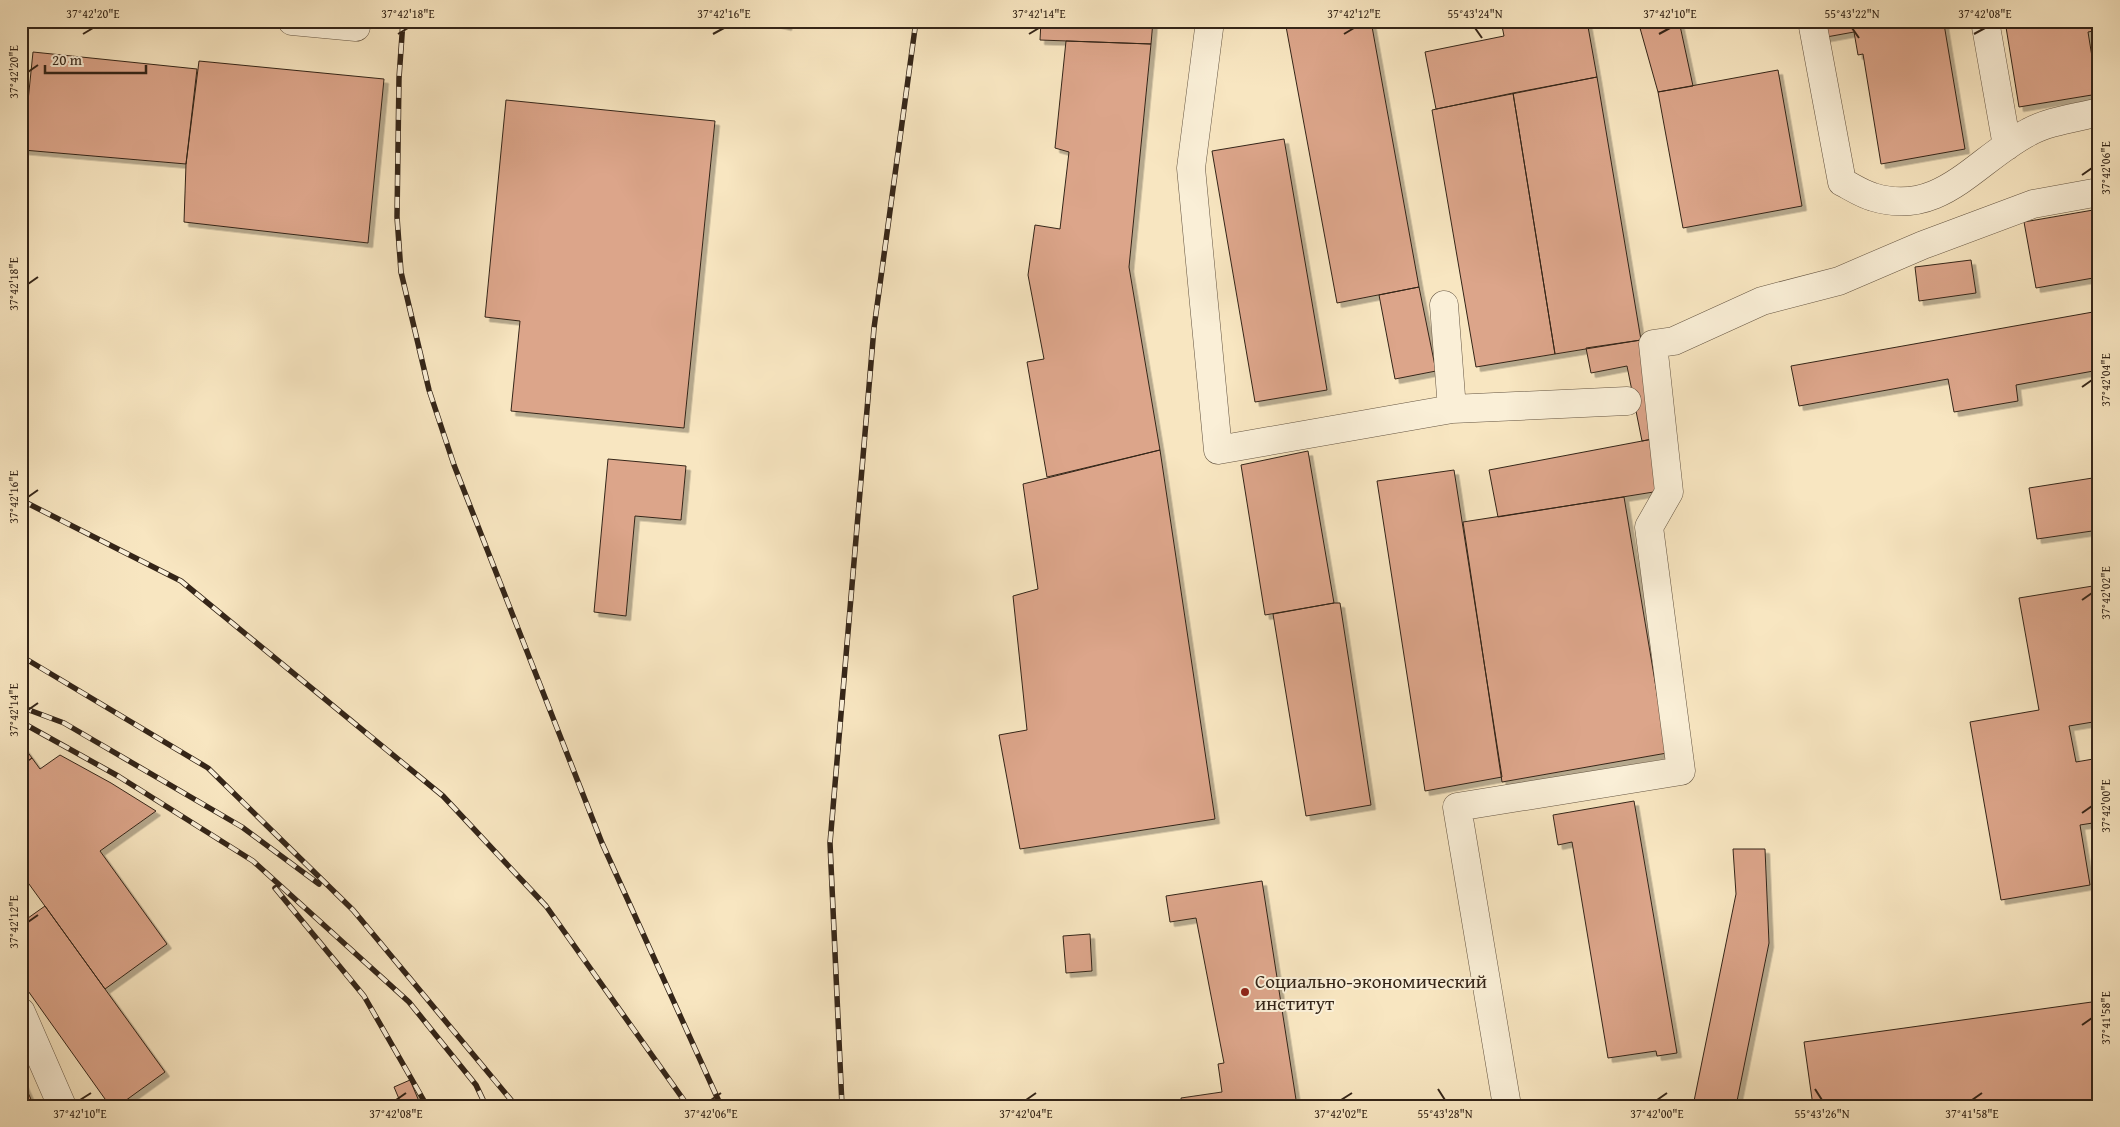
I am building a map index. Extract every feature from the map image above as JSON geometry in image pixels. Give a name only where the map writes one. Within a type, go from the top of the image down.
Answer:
[{"type":"lane","points":[[292,21],[356,27]]},
{"type":"lane","points":[[1210,21],[1191,168],[1218,450],[1452,409],[1627,401]]},
{"type":"lane","points":[[1985,21],[2007,146]]},
{"type":"lane","points":[[1812,22],[1842,182],[1873,197],[1902,202],[1928,199],[1950,188],[2007,146],[2030,132],[2099,112]]},
{"type":"lane","points":[[1507,1106],[1457,807],[1681,771],[1649,527],[1669,492],[1653,344],[1674,341],[1762,301],[1839,281],[1923,245],[2033,204],[2099,192]]},
{"type":"lane","points":[[1444,305],[1452,409]]},
{"type":"lane","points":[[21,1012],[62,1106]]},
{"type":"building","points":[[766,21],[788,21],[787,26]]},
{"type":"building","points":[[1041,21],[1153,21],[1151,44],[1040,40]]},
{"type":"building","points":[[1285,21],[1371,21],[1419,287],[1337,303]]},
{"type":"building","points":[[1501,21],[1587,21],[1597,77],[1436,109],[1425,52],[1504,36]]},
{"type":"building","points":[[1638,21],[1679,21],[1693,86],[1658,92]]},
{"type":"building","points":[[1818,21],[1959,21],[1944,24],[1965,149],[1881,164],[1863,54],[1858,55],[1854,32],[1821,38]]},
{"type":"building","points":[[2005,21],[2099,21],[2099,30],[2088,32],[2098,94],[2019,107]]},
{"type":"building","points":[[1066,41],[1151,44],[1129,267],[1160,450],[1047,477],[1027,362],[1044,359],[1028,275],[1035,225],[1060,229],[1069,152],[1055,148]]},
{"type":"building","points":[[33,52],[197,69],[186,164],[23,150]]},
{"type":"building","points":[[199,61],[384,79],[368,243],[184,222],[186,164]]},
{"type":"building","points":[[1778,70],[1802,206],[1683,228],[1658,92]]},
{"type":"building","points":[[1597,77],[1641,340],[1555,354],[1513,93]]},
{"type":"building","points":[[1513,93],[1555,354],[1476,367],[1432,110]]},
{"type":"building","points":[[506,100],[715,121],[684,428],[511,411],[520,321],[485,317]]},
{"type":"building","points":[[1284,139],[1327,390],[1255,402],[1212,151]]},
{"type":"building","points":[[2099,209],[2099,277],[2036,288],[2024,222]]},
{"type":"building","points":[[1971,260],[1976,293],[1919,301],[1915,267]]},
{"type":"building","points":[[1419,287],[1436,371],[1395,379],[1379,295]]},
{"type":"building","points":[[2093,312],[2099,342],[2099,370],[2016,385],[2018,401],[1954,412],[1948,379],[1799,406],[1791,366]]},
{"type":"building","points":[[1641,340],[1658,438],[1642,441],[1627,366],[1591,373],[1586,348]]},
{"type":"building","points":[[1658,438],[1666,490],[1498,517],[1489,470]]},
{"type":"building","points":[[1160,450],[1215,819],[1020,849],[999,735],[1027,730],[1013,596],[1038,589],[1023,484]]},
{"type":"building","points":[[1308,451],[1334,603],[1265,615],[1241,465]]},
{"type":"building","points":[[608,459],[686,466],[681,520],[635,516],[626,616],[594,612]]},
{"type":"building","points":[[1454,470],[1502,777],[1425,791],[1377,481]]},
{"type":"building","points":[[2099,477],[2099,530],[2037,539],[2029,488]]},
{"type":"building","points":[[1624,497],[1667,753],[1502,782],[1463,522]]},
{"type":"building","points":[[2099,585],[2099,721],[2069,726],[2076,762],[2099,758],[2099,822],[2080,825],[2090,885],[2001,900],[1970,722],[2039,710],[2019,598]]},
{"type":"building","points":[[1340,603],[1371,805],[1306,816],[1273,614]]},
{"type":"building","points":[[23,746],[32,758],[21,766],[21,747]]},
{"type":"building","points":[[60,755],[111,783],[156,811],[100,851],[167,944],[105,989],[21,873],[21,766],[32,758],[40,769]]},
{"type":"building","points":[[1634,801],[1677,1053],[1657,1056],[1656,1051],[1608,1058],[1572,842],[1558,845],[1553,815]]},
{"type":"building","points":[[1733,849],[1765,849],[1769,943],[1736,1106],[1693,1106],[1736,894]]},
{"type":"building","name":"Социально-экономический институт","points":[[1262,881],[1297,1106],[1182,1106],[1181,1098],[1222,1092],[1218,1064],[1224,1063],[1196,918],[1170,922],[1166,896]]},
{"type":"building","points":[[45,906],[165,1072],[118,1106],[110,1106],[21,981],[21,923]]},
{"type":"building","points":[[1090,934],[1092,971],[1066,973],[1063,936]]},
{"type":"building","points":[[2099,1001],[2099,1106],[1813,1106],[1804,1042]]},
{"type":"building","points":[[21,1077],[34,1106],[21,1106]]},
{"type":"building","points":[[410,1080],[421,1106],[402,1106],[394,1087]]},
{"type":"railway","points":[[403,21],[399,78],[397,217],[401,272],[429,390],[454,465],[602,843],[721,1106]]},
{"type":"railway","points":[[842,1106],[830,843],[874,328],[916,21]]},
{"type":"railway","points":[[21,500],[181,581],[443,796],[546,906],[688,1106]]},
{"type":"railway","points":[[21,656],[208,768],[353,910],[516,1106]]},
{"type":"railway","points":[[21,707],[64,723],[242,827],[319,884]]},
{"type":"railway","points":[[21,722],[118,776],[253,861],[409,1002],[476,1085],[486,1106]]},
{"type":"railway","points":[[275,888],[364,996],[427,1106]]},
{"type":"place","name":"Социально-экономический институт","points":[[1245,992]]}]
